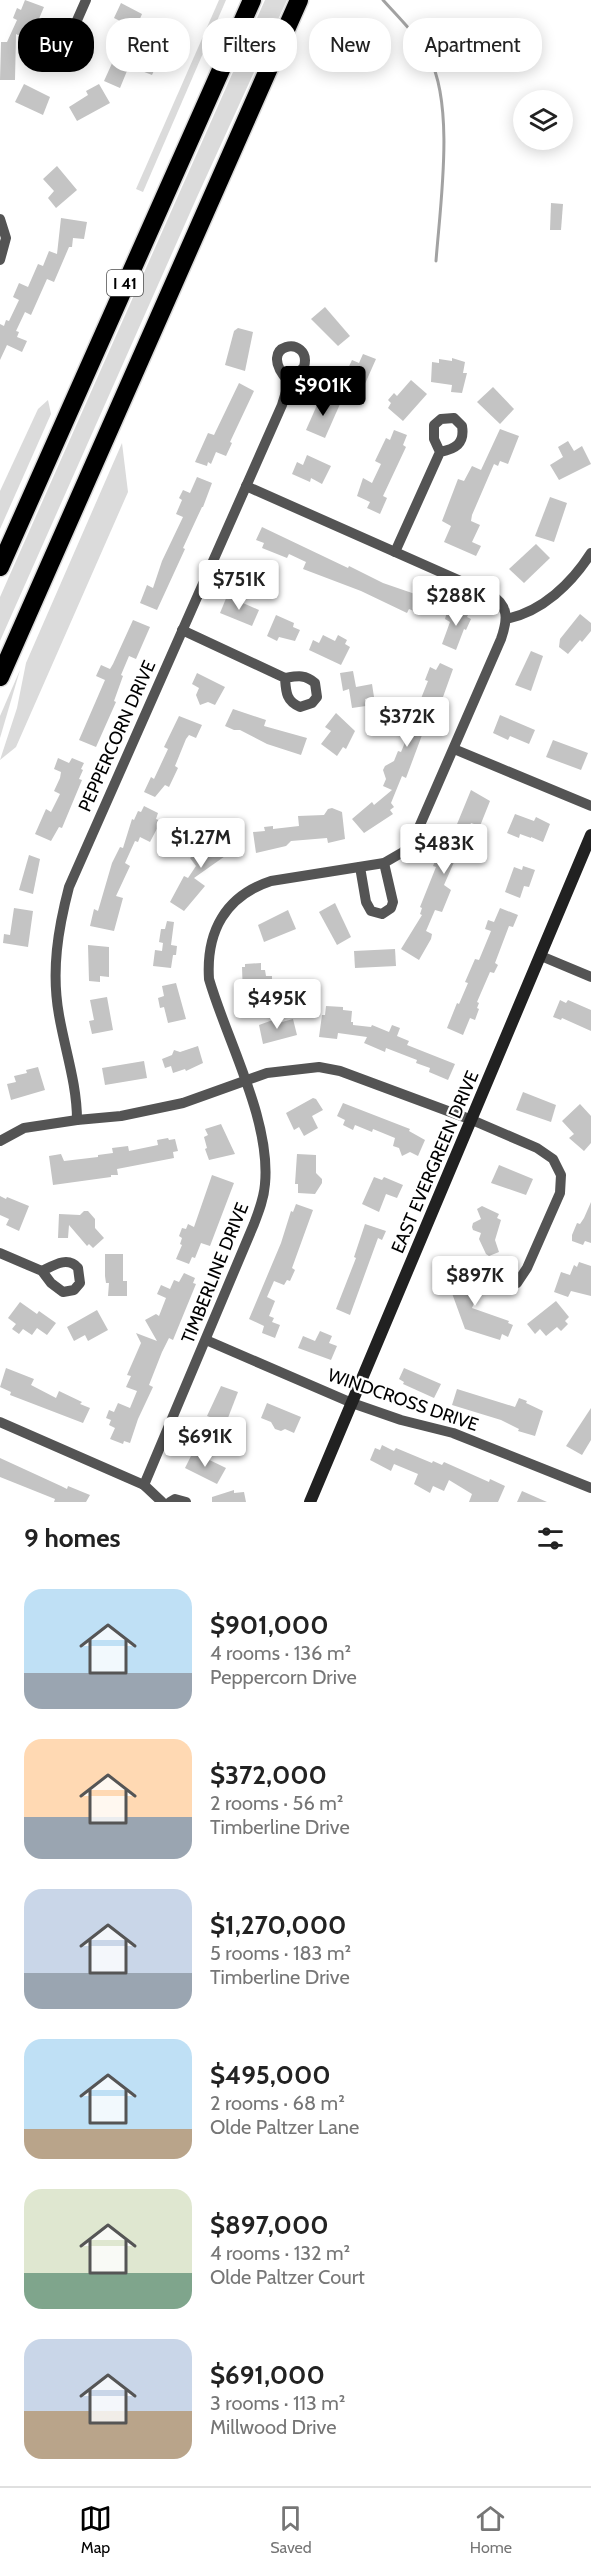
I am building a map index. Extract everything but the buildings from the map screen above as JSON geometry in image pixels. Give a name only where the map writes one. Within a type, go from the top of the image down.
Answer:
[{"type":"highway","name":"I 41","points":[[0,567],[252,0]]},
{"type":"highway","name":"I 41","points":[[0,677],[299,0]]},
{"type":"street","points":[[78,18],[86,0]]},
{"type":"street","points":[[0,260],[6,238],[2,222]]},
{"type":"street","name":"PEPPERCORN DRIVE","points":[[77,1120],[74,1082],[58,1014],[55,988],[56,952],[63,910],[74,872],[282,405],[289,382]]},
{"type":"street","points":[[395,552],[440,452]]},
{"type":"street","points":[[246,486],[499,599],[505,607],[506,619],[522,616],[553,596],[570,581],[591,553]]},
{"type":"street","name":"TIMBERLINE DRIVE","points":[[144,1485],[255,1224],[265,1184],[264,1145],[245,1081],[209,979],[210,947],[221,918],[245,892],[256,886],[271,881],[384,863],[403,852],[413,841],[454,749],[501,639],[506,619]]},
{"type":"street","points":[[182,630],[285,678]]},
{"type":"street","points":[[454,749],[591,806]]},
{"type":"street","name":"EAST EVERGREEN DRIVE","points":[[310,1502],[591,835]]},
{"type":"street","points":[[360,867],[366,902],[371,911],[382,914],[391,908],[393,902],[384,863]]},
{"type":"street","points":[[541,956],[591,977]]},
{"type":"street","points":[[0,1141],[24,1128],[121,1116],[183,1103],[267,1073],[319,1067],[340,1071],[472,1120],[545,1152],[553,1159],[561,1175],[556,1202],[527,1268],[517,1283]]},
{"type":"street","points":[[0,1253],[42,1271]]},
{"type":"street","name":"WINDCROSS DRIVE","points":[[206,1340],[352,1403],[401,1420],[453,1433],[591,1488]]},
{"type":"street","points":[[0,1422],[144,1485],[162,1502]]},
{"type":"street","points":[[170,1502],[175,1499],[186,1502]]},
{"type":"shaded area","points":[[219,0],[226,0],[218,18],[211,18]]},
{"type":"shaded area","points":[[265,0],[287,0],[279,18],[257,18]]},
{"type":"shaded area","points":[[202,39],[202,56],[143,192],[136,189],[187,72],[190,72],[190,66]]},
{"type":"shaded area","points":[[233,72],[254,72],[0,641],[0,597]]},
{"type":"shaded area","points":[[48,400],[51,414],[0,529],[0,491],[38,409]]},
{"type":"shaded area","points":[[122,443],[128,492],[16,747],[0,760],[17,708],[26,663]]},
{"type":"shaded area","points":[[20,670],[0,738],[0,716]]},
{"type":"waterway","points":[[383,0],[408,27],[429,57],[437,78],[442,102],[444,157],[436,261]]}]
